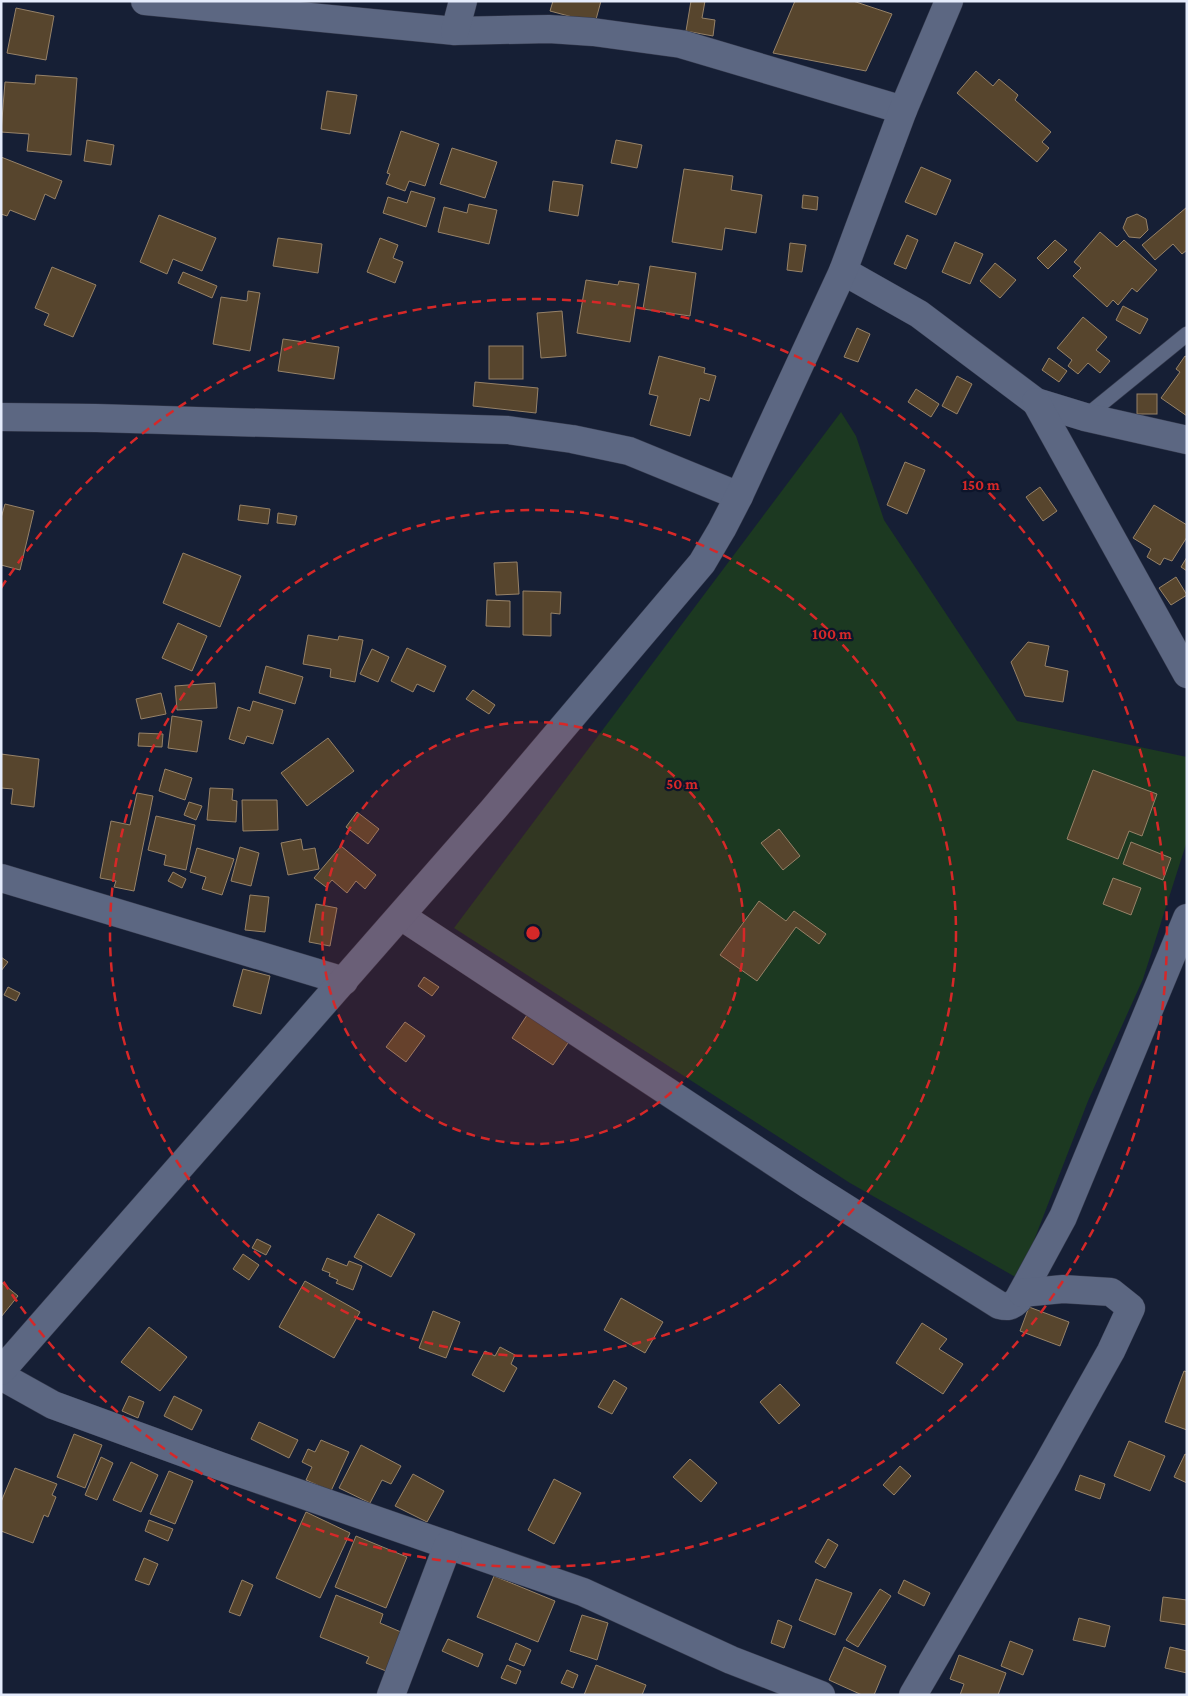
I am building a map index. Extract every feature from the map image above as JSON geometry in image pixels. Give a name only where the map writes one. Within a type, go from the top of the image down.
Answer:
[{"type":"street","points":[[145,1],[456,31],[550,29],[593,32],[681,44],[904,110]]},
{"type":"street","points":[[456,31],[463,1]]},
{"type":"street","points":[[1,1370],[492,811],[702,563],[739,496],[843,271],[904,110],[949,1]]},
{"type":"street","points":[[843,271],[919,314],[1036,402],[1085,417],[1187,440]]},
{"type":"street","points":[[1036,402],[1187,674]]},
{"type":"street","points":[[1,417],[106,418],[508,430],[572,439],[630,451],[739,496]]},
{"type":"street","points":[[1,878],[344,981]]},
{"type":"street","points":[[400,916],[809,1185],[999,1305],[1006,1307],[1013,1305],[1022,1293],[1064,1217],[1187,918]]},
{"type":"street","points":[[914,1695],[1052,1456],[1111,1350],[1131,1308],[1111,1292],[1063,1289],[1022,1293]]},
{"type":"street","points":[[1,1376],[53,1405],[220,1466],[583,1592],[731,1660],[821,1695]]},
{"type":"street","points":[[391,1695],[448,1545]]},
{"type":"lane","points":[[1085,417],[1187,334]]},
{"type":"green space","points":[[841,412],[856,436],[884,520],[1017,721],[1187,757],[1187,841],[1143,979],[1088,1101],[1019,1279],[850,1183],[454,928]]},
{"type":"building","points":[[553,1],[601,1],[595,23],[550,11]]},
{"type":"building","points":[[691,1],[705,1],[702,18],[715,20],[713,36],[686,31]]},
{"type":"building","points":[[795,1],[853,1],[892,14],[866,71],[773,53]]},
{"type":"building","points":[[16,8],[54,16],[46,60],[7,53]]},
{"type":"building","points":[[976,71],[993,86],[999,79],[1018,95],[1015,100],[1051,132],[1042,142],[1049,148],[1037,162],[957,93]]},
{"type":"building","points":[[36,75],[77,78],[71,155],[27,151],[29,134],[1,132],[5,82],[35,84]]},
{"type":"building","points":[[327,91],[357,95],[350,134],[321,129]]},
{"type":"building","points":[[401,131],[439,144],[425,186],[409,181],[405,191],[386,184],[390,174],[387,173]]},
{"type":"building","points":[[87,140],[114,145],[111,165],[84,161]]},
{"type":"building","points":[[616,140],[642,145],[637,168],[611,163]]},
{"type":"building","points":[[452,148],[497,162],[485,198],[440,184]]},
{"type":"building","points":[[1,157],[62,181],[55,199],[45,194],[35,220],[10,210],[7,216],[1,214]]},
{"type":"building","points":[[921,167],[951,180],[936,215],[905,202]]},
{"type":"building","points":[[684,169],[733,176],[731,190],[762,195],[756,233],[725,228],[722,250],[672,242]]},
{"type":"building","points":[[553,181],[583,185],[578,216],[549,211]]},
{"type":"building","points":[[411,191],[435,198],[426,227],[383,213],[388,197],[407,203]]},
{"type":"building","points":[[803,195],[818,197],[817,210],[802,208]]},
{"type":"building","points":[[469,204],[497,210],[489,244],[438,232],[444,207],[467,213]]},
{"type":"building","points":[[1187,207],[1187,250],[1182,254],[1173,244],[1155,260],[1142,245]]},
{"type":"building","points":[[1137,214],[1146,219],[1148,230],[1140,238],[1129,237],[1123,228],[1127,218]]},
{"type":"building","points":[[159,215],[216,238],[202,271],[173,259],[167,274],[140,262]]},
{"type":"building","points":[[1100,232],[1117,247],[1124,240],[1157,270],[1137,292],[1132,288],[1118,305],[1113,300],[1107,307],[1073,276],[1081,268],[1074,262]]},
{"type":"building","points":[[907,235],[918,240],[906,269],[894,264]]},
{"type":"building","points":[[278,238],[322,244],[318,273],[273,266]]},
{"type":"building","points":[[380,238],[398,245],[393,258],[403,262],[395,283],[367,272]]},
{"type":"building","points":[[1055,240],[1067,250],[1048,269],[1037,258]]},
{"type":"building","points":[[955,242],[983,254],[970,284],[942,272]]},
{"type":"building","points":[[790,243],[806,245],[802,272],[787,270]]},
{"type":"building","points":[[995,263],[1016,280],[1000,298],[980,281]]},
{"type":"building","points":[[650,266],[696,273],[690,316],[643,309]]},
{"type":"building","points":[[52,267],[96,285],[73,337],[44,325],[49,314],[35,308]]},
{"type":"building","points":[[183,272],[217,286],[212,298],[178,283]]},
{"type":"building","points":[[586,280],[618,285],[619,281],[639,284],[630,342],[577,333]]},
{"type":"building","points":[[248,291],[260,293],[250,351],[213,344],[221,297],[247,301]]},
{"type":"building","points":[[1123,306],[1148,319],[1140,334],[1116,320]]},
{"type":"building","points":[[562,311],[566,356],[541,358],[537,313]]},
{"type":"building","points":[[1083,317],[1107,337],[1096,350],[1110,361],[1100,373],[1088,363],[1078,374],[1068,366],[1072,360],[1057,348]]},
{"type":"building","points":[[857,328],[870,334],[858,362],[844,357]]},
{"type":"building","points":[[283,339],[339,347],[334,379],[278,371]]},
{"type":"building","points":[[489,346],[523,346],[523,379],[489,379]]},
{"type":"building","points":[[659,356],[705,368],[704,373],[716,376],[709,401],[700,398],[690,436],[650,425],[658,396],[649,394]]},
{"type":"building","points":[[1185,356],[1187,357],[1187,416],[1161,398],[1180,372],[1176,369]]},
{"type":"building","points":[[1049,358],[1067,371],[1059,382],[1042,370]]},
{"type":"building","points":[[957,376],[972,384],[957,414],[942,406]]},
{"type":"building","points":[[475,382],[538,388],[536,413],[473,406]]},
{"type":"building","points":[[916,389],[939,404],[931,417],[908,402]]},
{"type":"building","points":[[1137,394],[1157,394],[1157,414],[1137,414]]},
{"type":"building","points":[[905,462],[925,470],[907,514],[887,505]]},
{"type":"building","points":[[1040,487],[1057,511],[1043,521],[1026,497]]},
{"type":"building","points":[[5,504],[34,511],[20,570],[1,565],[1,518]]},
{"type":"building","points":[[240,505],[270,509],[268,524],[238,520]]},
{"type":"building","points":[[1154,505],[1187,525],[1187,537],[1172,561],[1164,558],[1160,565],[1147,557],[1151,549],[1133,538]]},
{"type":"building","points":[[278,513],[297,516],[295,525],[277,523]]},
{"type":"building","points":[[183,553],[241,576],[220,627],[163,603]]},
{"type":"building","points":[[1187,557],[1187,571],[1181,567]]},
{"type":"building","points":[[517,562],[519,594],[496,595],[494,563]]},
{"type":"building","points":[[1176,577],[1187,595],[1171,605],[1159,588]]},
{"type":"building","points":[[523,591],[561,592],[560,614],[551,613],[551,636],[523,635]]},
{"type":"building","points":[[487,600],[510,601],[510,627],[486,626]]},
{"type":"building","points":[[178,623],[207,636],[192,671],[162,658]]},
{"type":"building","points":[[308,635],[338,640],[339,636],[363,640],[355,682],[330,677],[331,669],[303,664]]},
{"type":"building","points":[[1028,642],[1049,646],[1045,666],[1068,671],[1063,702],[1025,696],[1011,662]]},
{"type":"building","points":[[407,648],[446,666],[434,692],[417,684],[413,692],[391,681]]},
{"type":"building","points":[[372,649],[389,657],[378,682],[360,674]]},
{"type":"building","points":[[266,666],[303,677],[295,704],[259,693]]},
{"type":"building","points":[[215,683],[217,708],[177,710],[175,686]]},
{"type":"building","points":[[473,690],[495,705],[489,714],[466,699]]},
{"type":"building","points":[[161,693],[166,714],[141,719],[136,699]]},
{"type":"building","points":[[253,701],[283,710],[273,744],[247,736],[244,744],[229,739],[238,707],[250,711]]},
{"type":"building","points":[[172,716],[202,721],[197,752],[168,748]]},
{"type":"building","points":[[139,733],[163,734],[162,747],[138,746]]},
{"type":"building","points":[[328,738],[354,771],[307,806],[281,773]]},
{"type":"building","points":[[1,754],[39,759],[34,807],[11,804],[13,789],[1,788]]},
{"type":"building","points":[[165,769],[192,778],[185,800],[159,791]]},
{"type":"building","points":[[1093,770],[1157,794],[1142,836],[1129,831],[1118,859],[1067,839]]},
{"type":"building","points":[[210,788],[233,789],[232,800],[237,801],[236,822],[207,820]]},
{"type":"building","points":[[137,793],[153,796],[134,891],[114,887],[116,881],[100,878],[111,821],[130,825]]},
{"type":"building","points":[[242,800],[277,800],[278,830],[243,831]]},
{"type":"building","points":[[189,802],[202,806],[196,820],[184,815]]},
{"type":"building","points":[[357,812],[379,829],[368,844],[346,827]]},
{"type":"building","points":[[156,816],[195,825],[186,870],[164,865],[166,855],[148,850]]},
{"type":"building","points":[[779,829],[800,856],[783,870],[761,843]]},
{"type":"building","points":[[301,839],[303,850],[315,848],[319,869],[288,875],[281,843]]},
{"type":"building","points":[[1131,842],[1171,858],[1163,880],[1123,864]]},
{"type":"building","points":[[341,846],[376,875],[365,889],[356,881],[347,893],[332,880],[326,887],[314,878]]},
{"type":"building","points":[[240,847],[259,853],[251,886],[231,881]]},
{"type":"building","points":[[197,848],[234,859],[222,895],[202,889],[206,877],[190,872]]},
{"type":"building","points":[[173,872],[186,879],[182,888],[168,881]]},
{"type":"building","points":[[1113,878],[1141,888],[1131,915],[1103,904]]},
{"type":"building","points":[[250,895],[269,897],[265,932],[245,930]]},
{"type":"building","points":[[759,901],[786,921],[794,911],[826,934],[819,944],[796,927],[757,981],[720,955]]},
{"type":"building","points":[[316,904],[337,908],[330,946],[309,942]]},
{"type":"building","points":[[1,957],[8,962],[1,971]]},
{"type":"building","points":[[243,969],[270,976],[261,1014],[233,1006]]},
{"type":"building","points":[[424,977],[439,987],[432,996],[418,986]]},
{"type":"building","points":[[8,987],[20,993],[16,1001],[4,995]]},
{"type":"building","points":[[529,1012],[570,1040],[553,1065],[512,1038]]},
{"type":"building","points":[[405,1022],[425,1036],[406,1062],[386,1047]]},
{"type":"building","points":[[378,1214],[415,1234],[391,1277],[354,1257]]},
{"type":"building","points":[[257,1239],[271,1246],[266,1255],[252,1248]]},
{"type":"building","points":[[243,1254],[259,1265],[249,1280],[233,1269]]},
{"type":"building","points":[[327,1258],[347,1266],[349,1261],[362,1266],[353,1290],[336,1283],[338,1280],[329,1276],[330,1273],[322,1270]]},
{"type":"building","points":[[305,1281],[360,1312],[334,1358],[279,1327]]},
{"type":"building","points":[[1,1282],[18,1296],[1,1317]]},
{"type":"building","points":[[621,1298],[663,1322],[645,1353],[604,1330]]},
{"type":"building","points":[[1029,1307],[1069,1322],[1060,1346],[1020,1331]]},
{"type":"building","points":[[433,1311],[460,1322],[446,1358],[419,1348]]},
{"type":"building","points":[[922,1323],[947,1339],[939,1349],[963,1364],[943,1394],[896,1363]]},
{"type":"building","points":[[149,1327],[187,1357],[160,1391],[121,1362]]},
{"type":"building","points":[[500,1347],[515,1355],[511,1364],[517,1368],[504,1392],[472,1375],[485,1351],[495,1356]]},
{"type":"building","points":[[1184,1371],[1187,1372],[1187,1430],[1165,1422]]},
{"type":"building","points":[[614,1380],[627,1388],[612,1414],[598,1407]]},
{"type":"building","points":[[780,1384],[800,1405],[779,1424],[760,1402]]},
{"type":"building","points":[[129,1396],[144,1402],[138,1418],[122,1411]]},
{"type":"building","points":[[174,1396],[202,1410],[192,1430],[164,1416]]},
{"type":"building","points":[[259,1422],[298,1440],[289,1458],[251,1439]]},
{"type":"building","points":[[74,1434],[102,1445],[85,1488],[57,1477]]},
{"type":"building","points":[[321,1440],[349,1452],[331,1491],[306,1480],[312,1467],[302,1462],[308,1449],[315,1452]]},
{"type":"building","points":[[1129,1441],[1165,1456],[1150,1491],[1114,1476]]},
{"type":"building","points":[[361,1445],[401,1466],[391,1484],[382,1480],[370,1503],[339,1488]]},
{"type":"building","points":[[1185,1454],[1187,1455],[1187,1483],[1174,1477]]},
{"type":"building","points":[[101,1457],[113,1463],[97,1500],[85,1495]]},
{"type":"building","points":[[690,1459],[717,1483],[701,1502],[673,1477]]},
{"type":"building","points":[[131,1462],[158,1475],[141,1512],[113,1500]]},
{"type":"building","points":[[900,1466],[911,1476],[894,1495],[883,1485]]},
{"type":"building","points":[[15,1468],[57,1484],[52,1495],[56,1497],[48,1517],[44,1515],[33,1543],[1,1531],[1,1502]]},
{"type":"building","points":[[169,1471],[193,1481],[175,1524],[150,1514]]},
{"type":"building","points":[[413,1474],[444,1491],[427,1522],[395,1506]]},
{"type":"building","points":[[1080,1475],[1105,1484],[1100,1499],[1075,1490]]},
{"type":"building","points":[[554,1479],[581,1493],[554,1544],[528,1530]]},
{"type":"building","points":[[306,1512],[350,1533],[320,1598],[276,1578]]},
{"type":"building","points":[[149,1520],[173,1529],[168,1541],[145,1531]]},
{"type":"building","points":[[356,1536],[407,1557],[386,1608],[335,1587]]},
{"type":"building","points":[[828,1539],[838,1545],[825,1568],[815,1562]]},
{"type":"building","points":[[144,1558],[158,1564],[149,1585],[135,1580]]},
{"type":"building","points":[[494,1576],[555,1601],[538,1642],[477,1617]]},
{"type":"building","points":[[816,1579],[852,1593],[835,1635],[799,1620]]},
{"type":"building","points":[[242,1580],[253,1585],[240,1616],[229,1612]]},
{"type":"building","points":[[904,1580],[930,1593],[924,1606],[898,1593]]},
{"type":"building","points":[[880,1589],[891,1596],[858,1647],[846,1640]]},
{"type":"building","points":[[336,1595],[383,1614],[380,1623],[401,1632],[386,1671],[366,1663],[369,1657],[320,1637]]},
{"type":"building","points":[[1163,1597],[1187,1600],[1187,1625],[1160,1621]]},
{"type":"building","points":[[582,1615],[608,1623],[597,1660],[570,1651]]},
{"type":"building","points":[[1079,1618],[1110,1626],[1105,1647],[1073,1640]]},
{"type":"building","points":[[778,1620],[792,1626],[784,1648],[771,1643]]},
{"type":"building","points":[[448,1639],[483,1654],[478,1667],[442,1651]]},
{"type":"building","points":[[1010,1641],[1033,1650],[1023,1675],[1001,1666]]},
{"type":"building","points":[[516,1643],[531,1650],[524,1666],[509,1660]]},
{"type":"building","points":[[844,1647],[886,1666],[874,1695],[862,1695],[829,1680]]},
{"type":"building","points":[[1170,1647],[1187,1651],[1187,1673],[1165,1668]]},
{"type":"building","points":[[959,1655],[1006,1673],[998,1695],[960,1695],[964,1684],[950,1679]]},
{"type":"building","points":[[507,1665],[521,1671],[516,1684],[501,1678]]},
{"type":"building","points":[[596,1665],[646,1685],[642,1695],[584,1695]]},
{"type":"building","points":[[567,1670],[578,1675],[573,1688],[561,1683]]}]
